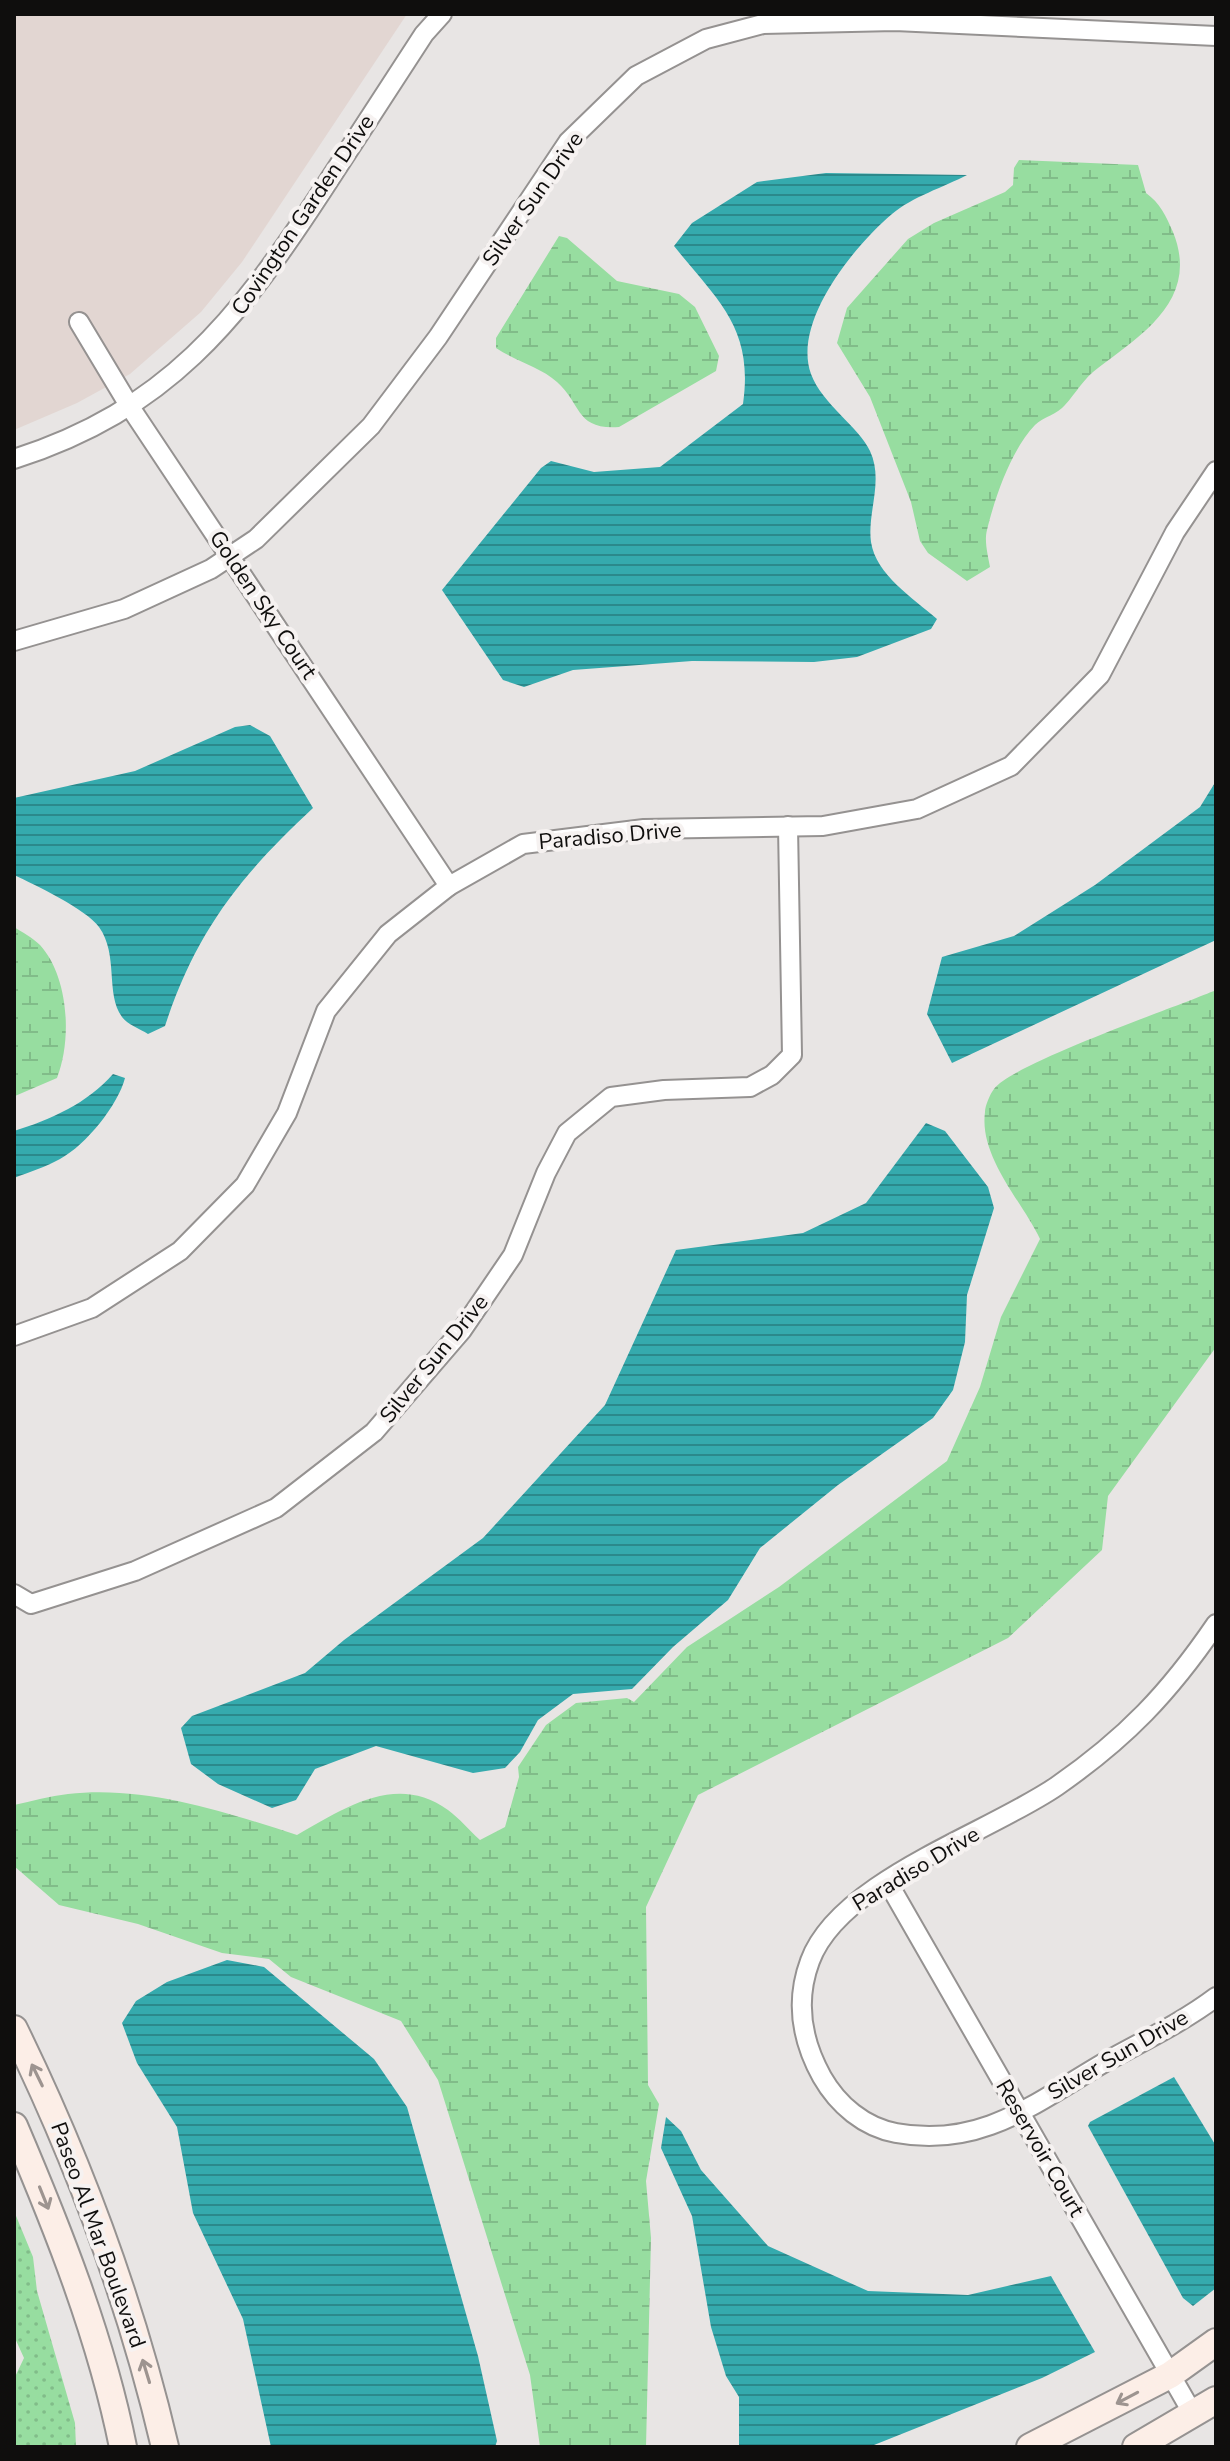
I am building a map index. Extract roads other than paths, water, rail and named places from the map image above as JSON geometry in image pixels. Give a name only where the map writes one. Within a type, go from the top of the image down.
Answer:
[{"type":"main road","name":"Paseo Al Mar Boulevard","points":[[14,2029],[50,2103],[98,2223],[148,2376],[165,2447]]},
{"type":"main road","name":"Paseo Al Mar Boulevard","points":[[14,2126],[47,2202],[88,2318],[123,2447]]},
{"type":"main road","points":[[1030,2447],[1170,2375],[1216,2342]]},
{"type":"main road","points":[[1136,2447],[1216,2400]]},
{"type":"street","name":"Covington Garden Drive","points":[[14,459],[85,432],[130,407],[209,343],[267,276],[424,34],[442,14]]},
{"type":"street","name":"Silver Sun Drive","points":[[14,641],[124,609],[211,569],[256,539],[371,426],[438,337],[568,142],[636,76],[706,39],[763,24],[895,21],[1216,36]]},
{"type":"street","name":"Golden Sky Court","points":[[79,322],[130,407],[449,886]]},
{"type":"street","name":"Paradiso Drive","points":[[14,1336],[92,1308],[180,1251],[245,1185],[287,1113],[326,1011],[388,934],[449,886],[523,844],[644,829],[823,826],[917,809],[1011,766],[1100,675],[1175,532],[1216,471]]},
{"type":"street","name":"Silver Sun Drive","points":[[14,1594],[31,1604],[135,1571],[276,1508],[374,1432],[462,1330],[513,1255],[546,1173],[567,1133],[611,1097],[664,1090],[750,1087],[772,1075],[792,1055],[788,826]]},
{"type":"street","name":"Paradiso Drive","points":[[1018,2112],[957,2137],[920,2137],[885,2131],[854,2116],[826,2083],[808,2051],[801,2016],[810,1960],[829,1930],[851,1906],[887,1881],[1055,1787],[1137,1726],[1186,1669],[1216,1624]]},
{"type":"street","name":"Reservoir Court","points":[[887,1881],[1193,2414]]},
{"type":"street","name":"Silver Sun Drive","points":[[1018,2112],[1216,1997]]},
{"type":"water","points":[[826,173],[967,175],[900,208],[861,245],[830,286],[818,309],[807,354],[816,385],[865,442],[874,462],[876,474],[870,531],[874,554],[897,585],[937,619],[931,629],[857,657],[814,662],[692,661],[573,670],[524,687],[503,680],[442,590],[541,468],[551,461],[594,472],[660,467],[743,404],[745,377],[737,334],[718,299],[674,246],[692,223],[757,182]]},
{"type":"water","points":[[250,725],[270,736],[313,808],[264,857],[224,906],[191,961],[165,1026],[148,1034],[124,1020],[117,1007],[109,950],[99,927],[72,905],[14,875],[14,798],[135,771],[235,727]]},
{"type":"water","points":[[1216,781],[1216,940],[952,1063],[927,1014],[942,957],[1014,936],[1095,885],[1200,807]]},
{"type":"water","points":[[113,1074],[125,1078],[121,1089],[90,1134],[60,1159],[14,1178],[14,1131],[68,1109],[92,1094]]},
{"type":"water","points":[[926,1123],[945,1131],[988,1187],[994,1208],[967,1295],[965,1342],[953,1390],[933,1418],[838,1485],[760,1548],[728,1600],[673,1647],[632,1689],[573,1694],[538,1720],[520,1752],[505,1768],[473,1773],[376,1746],[315,1769],[296,1800],[272,1808],[218,1784],[191,1764],[181,1728],[192,1716],[305,1673],[344,1640],[483,1538],[605,1405],[676,1250],[803,1233],[866,1203]]},
{"type":"water","points":[[227,1960],[264,1967],[374,2059],[407,2107],[478,2356],[497,2441],[495,2447],[271,2447],[243,2319],[193,2213],[177,2127],[137,2063],[122,2023],[136,2001],[167,1982]]},
{"type":"water","points":[[1174,2077],[1216,2146],[1216,2288],[1193,2306],[1183,2298],[1088,2126],[1090,2122]]},
{"type":"water","points":[[666,2117],[681,2131],[701,2170],[768,2246],[868,2291],[968,2295],[1051,2276],[1095,2352],[1042,2378],[874,2445],[739,2447],[739,2397],[726,2376],[711,2327],[692,2216],[661,2148]]}]
